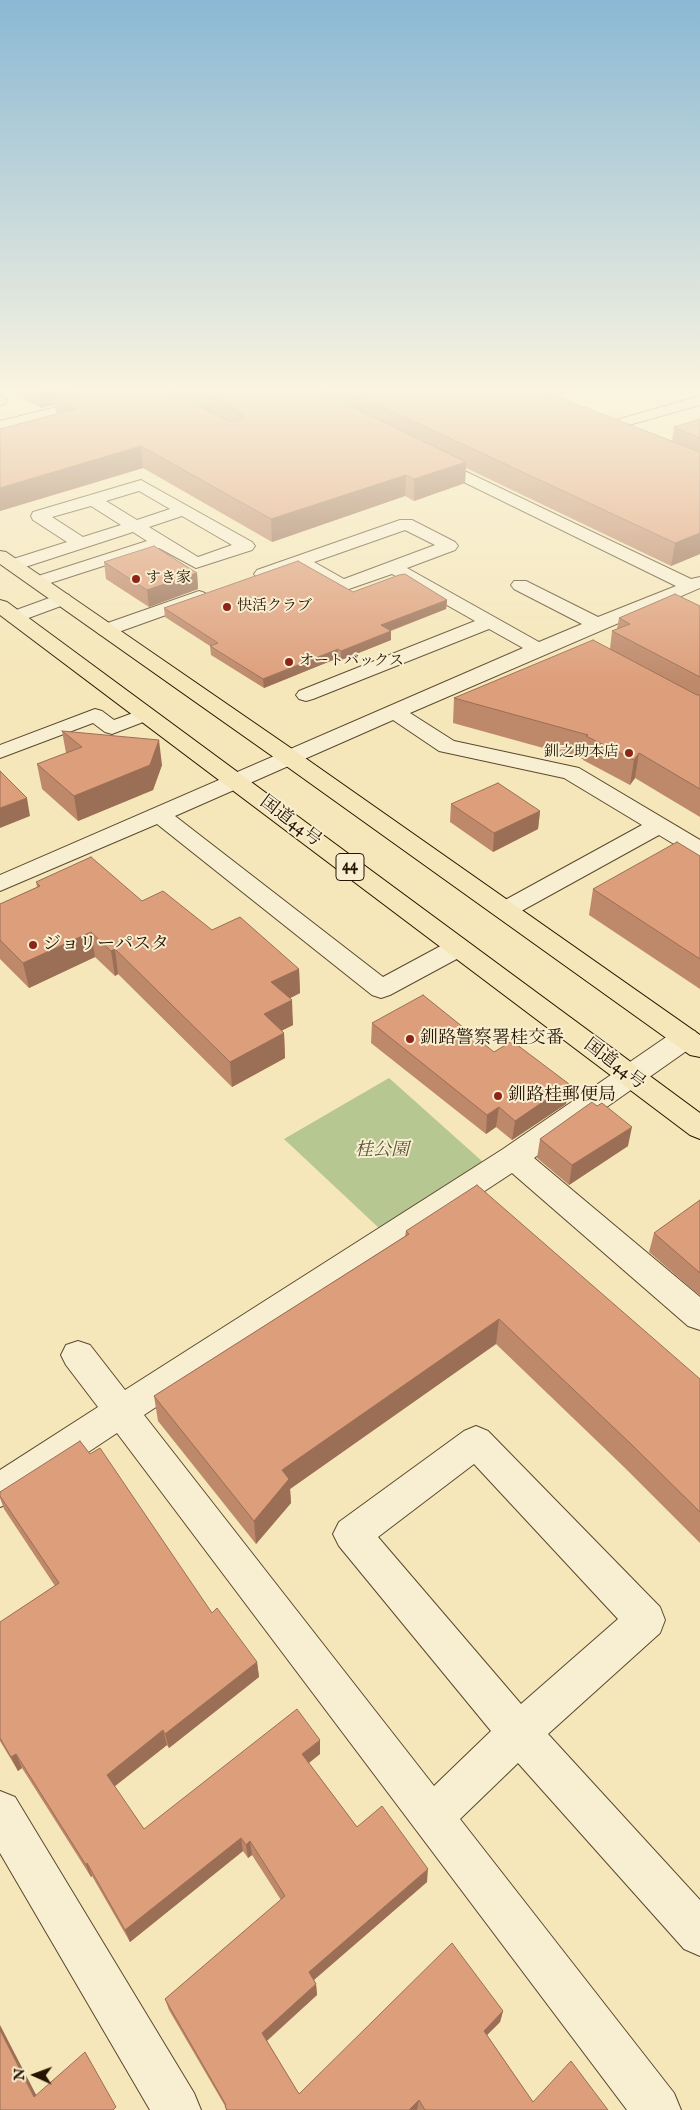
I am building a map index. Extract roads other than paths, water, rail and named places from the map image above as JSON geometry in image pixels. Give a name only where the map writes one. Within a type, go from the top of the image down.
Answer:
[{"type":"highway","points":[[6,560],[693,1043]]},
{"type":"highway","name":"国道44号","points":[[8,611],[144,715],[700,1128]]},
{"type":"street","points":[[80,543],[39,516],[136,486]]},
{"type":"street","points":[[92,500],[196,563],[246,546],[144,486]]},
{"type":"street","points":[[487,486],[695,584]]},
{"type":"street","points":[[6,560],[80,543],[184,510]]},
{"type":"street","points":[[244,581],[300,561],[406,524],[449,546],[342,586],[300,561]]},
{"type":"street","points":[[38,582],[161,542]]},
{"type":"street","points":[[393,567],[538,649]]},
{"type":"street","points":[[0,884],[538,649],[695,584]]},
{"type":"street","points":[[520,585],[597,624]]},
{"type":"street","points":[[106,630],[217,590]]},
{"type":"street","points":[[8,611],[63,599]]},
{"type":"street","points":[[306,695],[489,622]]},
{"type":"street","points":[[562,639],[588,653]]},
{"type":"street","points":[[394,712],[447,746],[571,773],[700,850]]},
{"type":"street","points":[[0,752],[95,715],[112,728],[144,715]]},
{"type":"street","points":[[158,814],[381,989],[457,948]]},
{"type":"street","points":[[505,910],[660,825]]},
{"type":"street","points":[[0,1490],[512,1157],[629,1077],[693,1043]]},
{"type":"street","points":[[512,1157],[700,1316]]},
{"type":"street","points":[[78,1355],[657,2110]]},
{"type":"street","points":[[432,1817],[519,1733],[646,1620],[476,1442],[352,1534],[519,1733],[700,1933]]},
{"type":"street","points":[[0,1812],[177,2110]]},
{"type":"place","name":"すき家","points":[[136,579]]},
{"type":"place","name":"快活クラブ","points":[[227,607]]},
{"type":"place","name":"オートバックス","points":[[289,662]]},
{"type":"place","name":"釧之助本店","points":[[629,753]]},
{"type":"place","name":"ジョリーパスタ","points":[[33,945]]},
{"type":"place","name":"釧路警察署桂交番","points":[[410,1039]]},
{"type":"place","name":"釧路桂郵便局","points":[[498,1096]]},
{"type":"park label","name":"桂公園","points":[[382,1151]]}]
